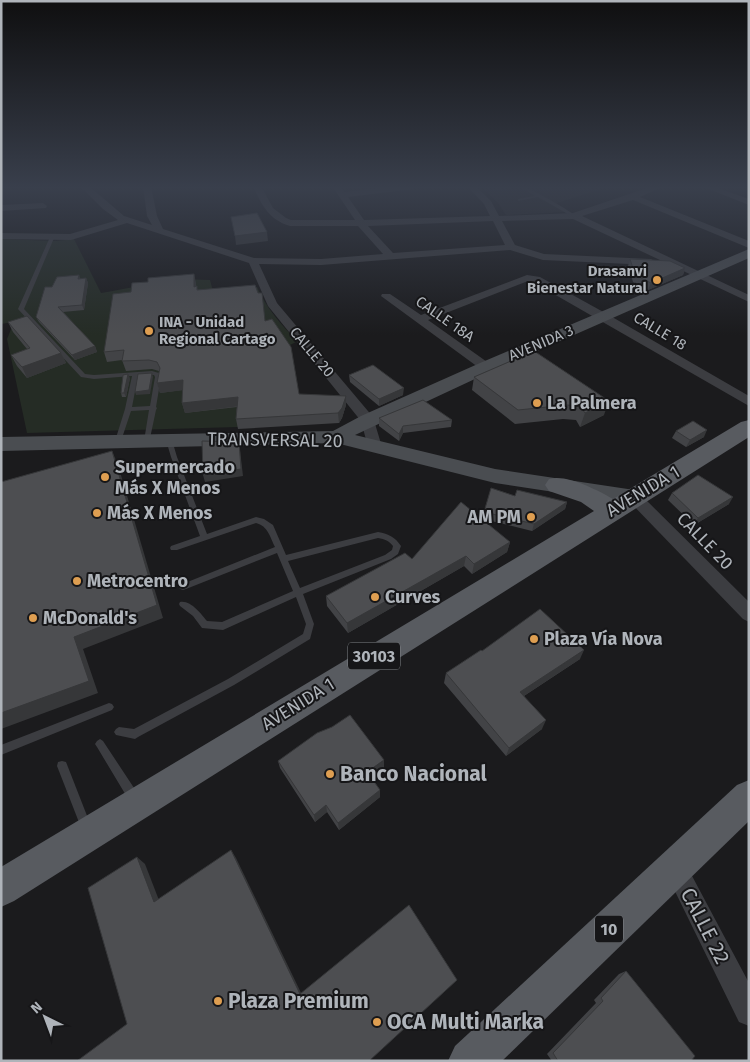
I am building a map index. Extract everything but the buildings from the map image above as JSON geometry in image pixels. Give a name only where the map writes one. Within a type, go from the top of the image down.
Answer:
[{"type":"main road","name":"AVENIDA 1","points":[[1,888],[749,427]]},
{"type":"main road","points":[[557,485],[589,496],[623,503]]},
{"type":"main road","name":"10","points":[[470,1061],[749,797]]},
{"type":"street","points":[[1,236],[52,238],[79,236]]},
{"type":"street","points":[[171,236],[253,261],[321,262],[511,247],[543,257],[671,263]]},
{"type":"street","points":[[372,236],[392,257]]},
{"type":"street","points":[[505,236],[511,247]]},
{"type":"street","points":[[614,236],[749,299]]},
{"type":"street","points":[[726,236],[749,245]]},
{"type":"street","name":"AVENIDA 3","points":[[336,437],[368,420],[486,366],[749,253]]},
{"type":"street","name":"CALLE 20","points":[[253,261],[272,304],[368,420],[375,447]]},
{"type":"street","points":[[419,320],[527,278]]},
{"type":"street","name":"CALLE 18","points":[[527,278],[545,283],[749,402]]},
{"type":"street","name":"CALLE 18A","points":[[386,296],[486,366]]},
{"type":"street","name":"TRANSVERSAL 20","points":[[1,444],[336,437],[495,476],[557,485]]},
{"type":"street","name":"CALLE 20","points":[[623,503],[749,614]]},
{"type":"street","name":"CALLE 22","points":[[675,867],[749,1012]]},
{"type":"lane","points":[[52,238],[21,309],[83,376],[157,374],[154,408],[147,440]]},
{"type":"lane","points":[[118,441],[128,409],[135,375]]},
{"type":"lane","points":[[128,409],[154,408]]},
{"type":"lane","points":[[169,440],[204,537]]},
{"type":"lane","points":[[119,732],[135,734],[153,725],[256,668],[307,636],[310,624],[298,592],[270,527],[264,522],[256,520],[174,548]]},
{"type":"lane","points":[[183,604],[196,614],[205,625],[223,626],[298,592],[388,557],[395,552],[397,546],[393,539],[378,535],[284,559]]},
{"type":"lane","points":[[183,587],[279,548]]},
{"type":"lane","points":[[1,750],[109,707]]},
{"type":"lane","points":[[100,744],[137,803]]},
{"type":"lane","points":[[62,766],[89,833]]},
{"type":"shaded area","name":"INA - Unidad Regional Cartago","points":[[1,239],[56,241],[74,239],[101,293],[155,283],[196,279],[210,280],[214,295],[257,287],[275,316],[298,341],[290,345],[301,404],[238,427],[27,433],[7,339],[14,322],[1,324]]},
{"type":"place","name":"Drasanvi Bienestar Natural","points":[[657,280]]},
{"type":"place","name":"INA - Unidad Regional Cartago","points":[[149,331]]},
{"type":"place","name":"La Palmera","points":[[537,403]]},
{"type":"place","name":"Supermercado Más X Menos","points":[[105,477]]},
{"type":"place","name":"Más X Menos","points":[[97,513]]},
{"type":"place","name":"AM PM","points":[[531,517]]},
{"type":"place","name":"Metrocentro","points":[[77,581]]},
{"type":"place","name":"Curves","points":[[375,597]]},
{"type":"place","name":"McDonald's","points":[[33,618]]},
{"type":"place","name":"Plaza Vía Nova","points":[[534,639]]},
{"type":"place","name":"Banco Nacional","points":[[330,774]]},
{"type":"place","name":"Plaza Premium","points":[[218,1001]]},
{"type":"place","name":"OCA Multi Marka","points":[[377,1022]]}]
